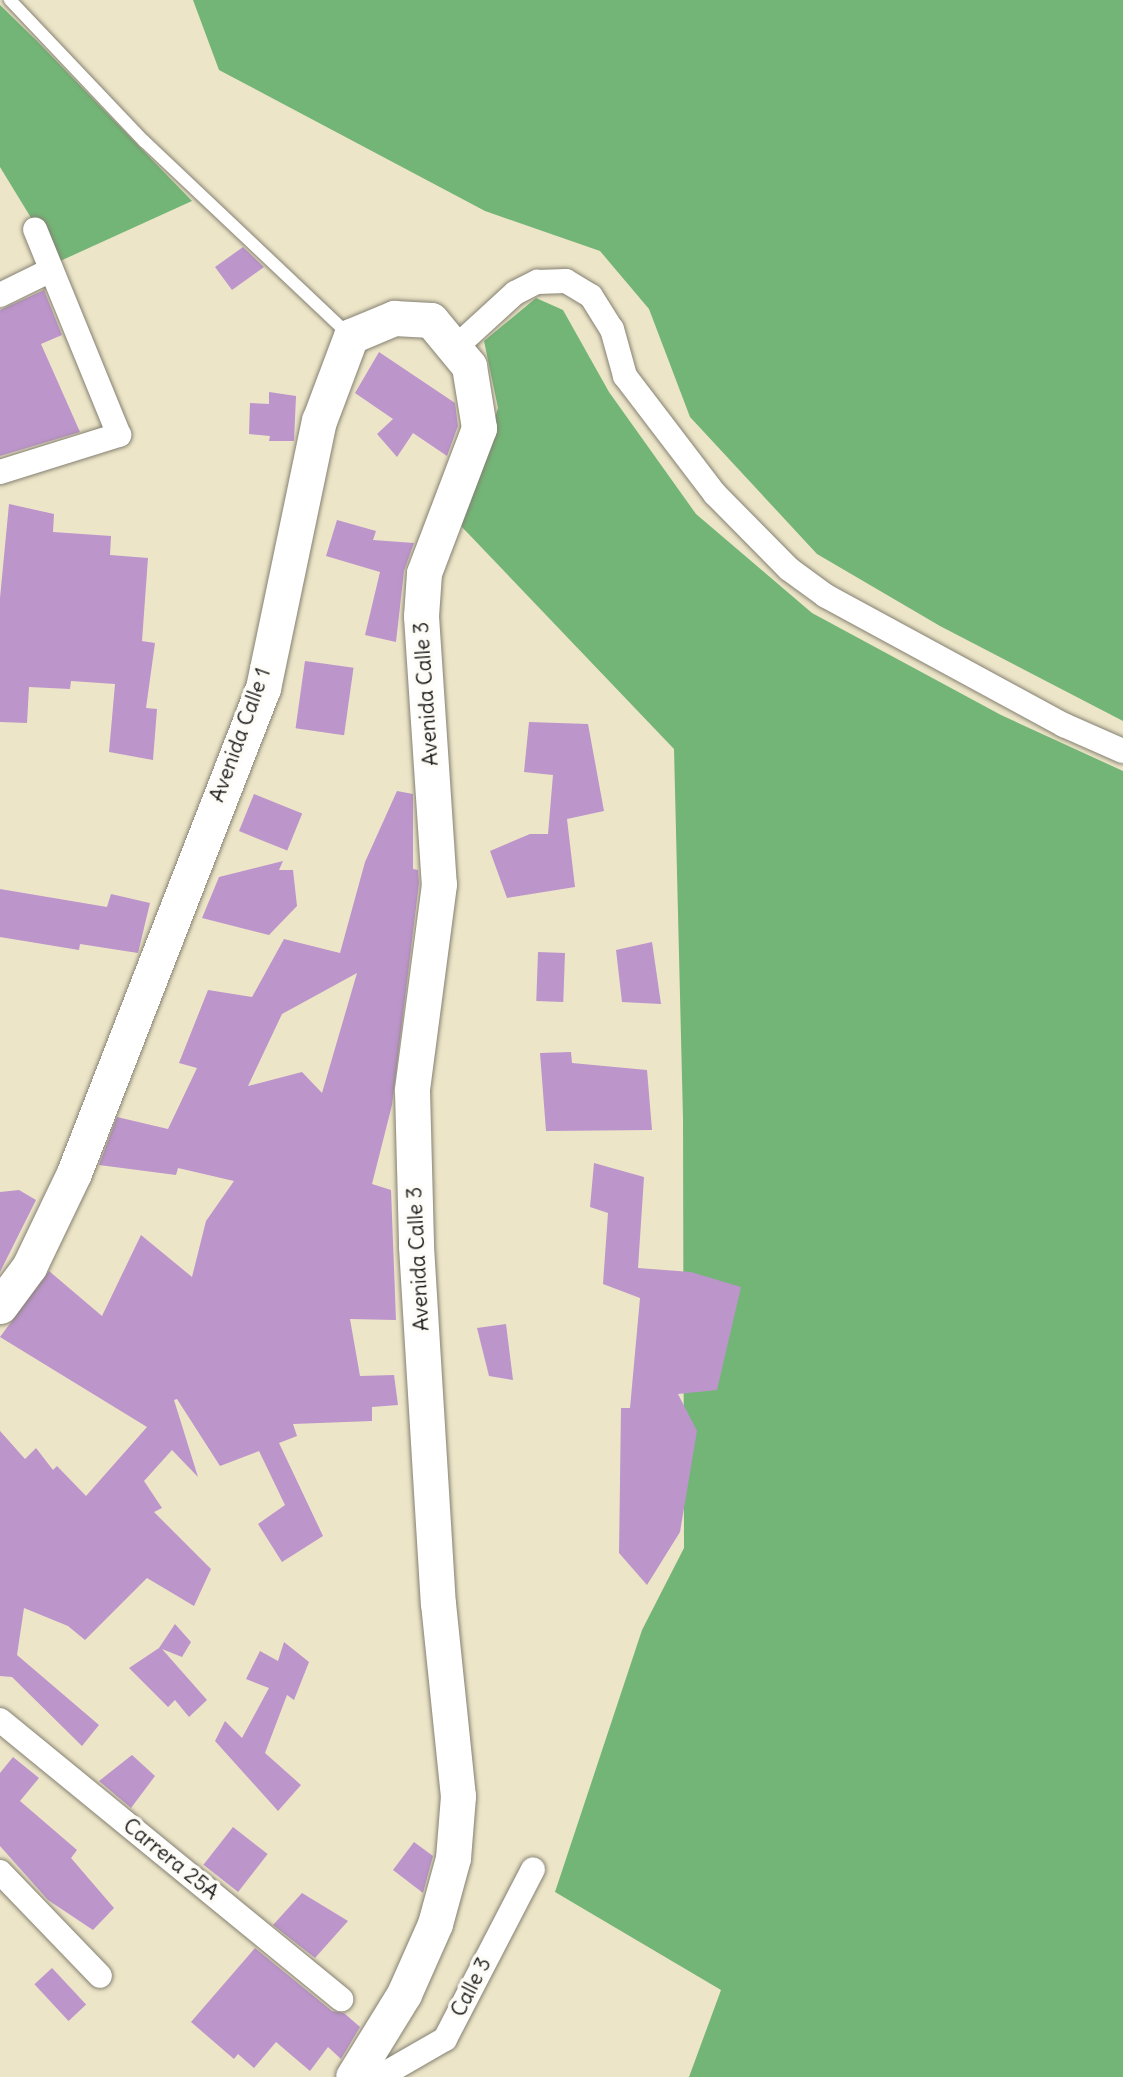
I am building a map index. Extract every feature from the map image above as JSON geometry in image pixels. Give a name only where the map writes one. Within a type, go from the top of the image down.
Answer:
[{"type":"street","points":[[0,472],[119,435],[35,229]]},
{"type":"street","points":[[0,295],[51,270]]},
{"type":"street","points":[[351,336],[394,318],[431,320],[457,346],[515,293],[537,282],[566,281],[591,296],[612,329],[625,376],[664,429],[715,494],[789,569],[826,596],[1064,725],[1123,751]]},
{"type":"street","name":"Avenida Calle 1","points":[[0,1306],[43,1244],[74,1173],[262,688],[319,421],[351,336]]},
{"type":"street","name":"Avenida Calle 3","points":[[353,2077],[404,1994],[435,1924],[448,1885],[456,1834],[456,1762],[438,1603],[418,1273],[412,1090],[439,884],[421,617],[424,573],[479,428],[469,366],[457,346]]},
{"type":"street","name":"Carrera 25A","points":[[0,1720],[341,1999]]},
{"type":"street","name":"Calle 3","points":[[379,2077],[444,2039],[533,1869]]},
{"type":"street","points":[[0,1872],[100,1976]]},
{"type":"lane","points":[[9,0],[145,141],[351,336]]},
{"type":"green space","points":[[193,0],[1123,0],[1123,721],[940,626],[817,554],[690,417],[649,309],[600,251],[485,211],[219,70]]},
{"type":"green space","points":[[0,5],[192,201],[58,262],[0,167]]},
{"type":"green space","points":[[536,298],[563,310],[609,392],[696,514],[812,613],[1001,715],[1123,771],[1123,2077],[689,2077],[721,1990],[555,1892],[642,1630],[684,1548],[683,1119],[674,749],[461,526],[498,408],[484,341]]},
{"type":"building","points":[[243,247],[264,267],[232,290],[215,267]]},
{"type":"building","points":[[44,290],[62,335],[41,344],[80,432],[0,456],[0,310]]},
{"type":"building","points":[[379,352],[455,403],[458,426],[447,456],[413,433],[397,457],[377,434],[393,419],[355,393]]},
{"type":"building","points":[[269,392],[296,396],[294,441],[269,441],[270,436],[249,434],[250,403],[269,404]]},
{"type":"building","points":[[9,504],[54,514],[53,532],[111,536],[110,555],[148,558],[142,641],[155,643],[146,708],[157,709],[153,760],[109,752],[115,684],[71,681],[70,689],[29,687],[27,723],[0,722],[0,598]]},
{"type":"building","points":[[337,520],[376,531],[373,540],[414,543],[404,571],[396,642],[365,635],[380,572],[326,556]]},
{"type":"building","points":[[305,661],[354,668],[344,735],[296,728]]},
{"type":"building","points":[[529,722],[588,724],[604,811],[567,819],[575,887],[507,898],[490,851],[530,834],[548,834],[553,775],[524,772]]},
{"type":"building","points":[[397,791],[413,794],[413,869],[418,870],[419,883],[392,1105],[372,1184],[391,1190],[396,1320],[350,1319],[360,1376],[394,1375],[398,1405],[372,1407],[372,1421],[293,1424],[297,1436],[279,1443],[323,1536],[282,1562],[258,1524],[285,1505],[259,1451],[220,1466],[177,1399],[174,1400],[198,1477],[172,1450],[144,1481],[162,1508],[154,1512],[211,1569],[194,1606],[147,1578],[85,1640],[68,1626],[24,1608],[17,1655],[99,1725],[82,1746],[12,1677],[0,1676],[0,1431],[25,1459],[36,1448],[53,1470],[57,1466],[86,1496],[147,1427],[0,1337],[49,1271],[102,1316],[141,1235],[192,1277],[206,1221],[234,1181],[178,1168],[176,1175],[99,1165],[117,1117],[168,1129],[197,1068],[179,1063],[208,990],[252,997],[284,939],[340,953],[365,862]],"holes":[[[357,973],[322,1093],[302,1072],[248,1086],[282,1014]]]},
{"type":"building","points":[[254,794],[302,813],[287,851],[239,831]]},
{"type":"building","points":[[283,861],[279,870],[293,870],[297,906],[269,935],[202,918],[219,877]]},
{"type":"building","points":[[0,889],[107,907],[111,894],[150,903],[138,953],[80,944],[79,950],[0,937]]},
{"type":"building","points":[[652,942],[661,1004],[622,1002],[616,950]]},
{"type":"building","points":[[538,952],[565,953],[563,1002],[536,1001]]},
{"type":"building","points":[[571,1052],[572,1063],[647,1070],[652,1130],[546,1131],[540,1053]]},
{"type":"building","points":[[594,1163],[644,1177],[638,1268],[691,1272],[741,1287],[717,1390],[678,1394],[697,1431],[680,1532],[647,1585],[619,1553],[621,1408],[630,1408],[640,1298],[603,1284],[608,1213],[590,1207]]},
{"type":"building","points":[[19,1190],[36,1200],[0,1272],[0,1192]]},
{"type":"building","points":[[506,1324],[513,1380],[489,1376],[477,1328]]},
{"type":"building","points":[[175,1624],[191,1642],[182,1657],[162,1649],[207,1700],[189,1717],[175,1700],[168,1707],[129,1668],[159,1648]]},
{"type":"building","points":[[284,1642],[309,1662],[294,1700],[287,1695],[265,1753],[301,1785],[278,1811],[215,1741],[225,1721],[242,1738],[269,1688],[246,1679],[260,1651],[278,1661]]},
{"type":"building","points":[[132,1755],[155,1776],[131,1808],[99,1781]]},
{"type":"building","points":[[13,1757],[39,1778],[20,1801],[77,1850],[71,1858],[114,1908],[93,1930],[48,1900],[0,1846],[0,1773]]},
{"type":"building","points":[[233,1827],[268,1854],[238,1892],[203,1865]]},
{"type":"building","points":[[414,1842],[433,1856],[423,1893],[393,1870]]},
{"type":"building","points":[[302,1893],[348,1921],[315,1958],[273,1925]]},
{"type":"building","points":[[255,1948],[332,2011],[344,2013],[360,2027],[341,2059],[328,2047],[310,2071],[276,2042],[254,2068],[238,2054],[234,2059],[191,2022]]},
{"type":"building","points":[[52,1968],[86,2005],[69,2021],[34,1984]]}]
